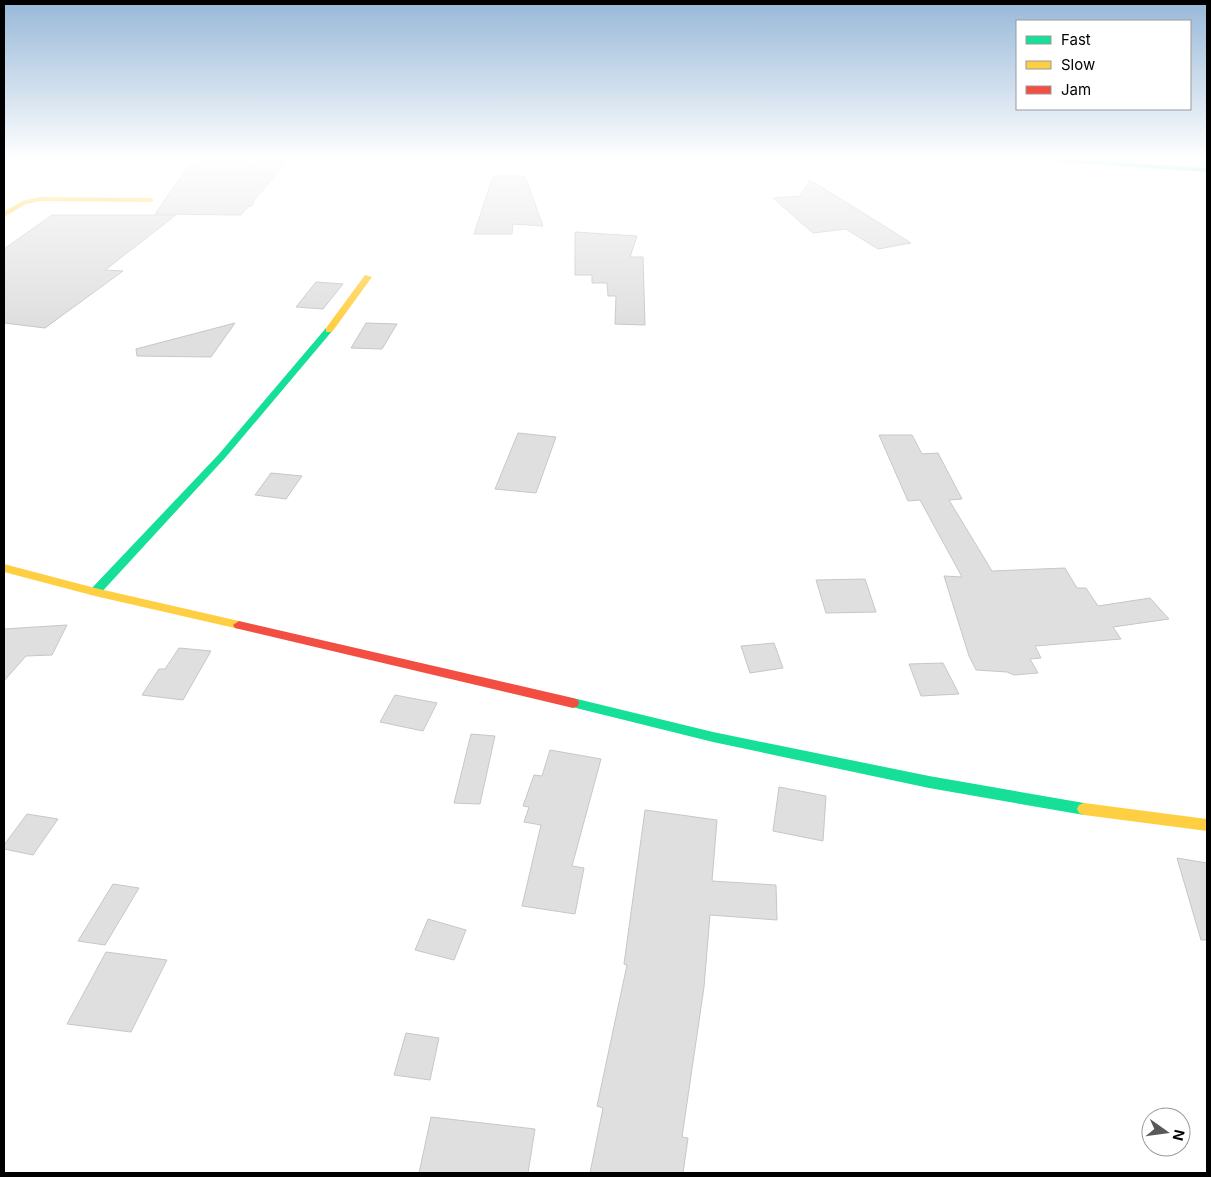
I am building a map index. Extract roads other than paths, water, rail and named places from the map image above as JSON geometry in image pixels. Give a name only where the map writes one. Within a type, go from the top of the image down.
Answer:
[{"type":"street","points":[[95,592],[222,456],[327,332],[368,277]]},
{"type":"street","points":[[4,568],[95,592],[461,675],[713,736],[929,782],[1059,806],[1207,826]]}]
